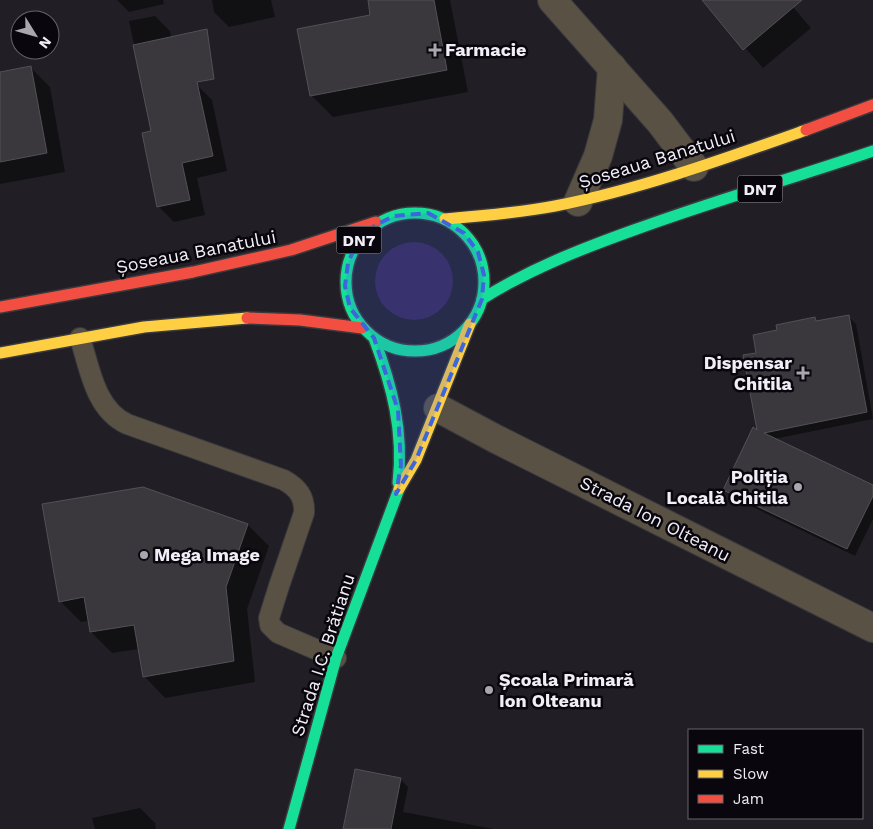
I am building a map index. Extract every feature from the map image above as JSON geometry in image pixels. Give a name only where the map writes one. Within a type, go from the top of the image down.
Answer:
[{"type":"main road","name":"Șoseaua Banatului","points":[[445,219],[485,217],[578,202],[646,183],[873,105]]},
{"type":"main road","name":"DN7","points":[[482,299],[513,278],[546,262],[664,219],[873,151]]},
{"type":"main road","name":"DN7","points":[[412,212],[428,213],[445,219],[464,233],[478,252],[484,275],[482,299],[470,324],[455,339],[436,348],[414,352],[393,348],[374,338],[362,328],[350,308],[345,286],[348,263],[357,242],[374,226],[394,216],[412,212]]},
{"type":"main road","name":"Șoseaua Banatului","points":[[0,307],[194,272],[291,250],[394,216]]},
{"type":"main road","points":[[0,353],[80,338],[186,322],[240,318],[290,319],[362,328]]},
{"type":"main road","name":"Strada I.C. Brătianu","points":[[396,494],[416,460],[470,324]]},
{"type":"main road","name":"Strada I.C. Brătianu","points":[[289,829],[336,658],[396,494],[401,465],[401,434],[398,410],[391,384],[374,338]]},
{"type":"street","points":[[552,0],[660,122],[694,167]]},
{"type":"street","points":[[578,202],[598,156],[608,120],[612,67]]},
{"type":"street","name":"Strada Ion Olteanu","points":[[438,408],[873,628]]},
{"type":"lane","points":[[80,338],[99,396],[113,416],[127,424],[284,480],[300,492],[304,513],[269,618],[270,624],[278,633],[336,658]]},
{"type":"highlighted area","points":[[428,213],[464,233],[478,252],[484,275],[482,299],[416,460],[396,494],[401,465],[398,410],[374,338],[350,308],[345,286],[348,263],[357,242],[374,226],[394,216]]},
{"type":"shaded area","points":[[414,242],[429,245],[442,253],[450,266],[453,281],[450,296],[442,309],[429,317],[414,320],[399,317],[386,309],[378,296],[375,281],[378,266],[386,253],[399,245]]},
{"type":"building","points":[[368,0],[434,0],[447,70],[310,96],[297,29],[370,15]]},
{"type":"building","points":[[702,0],[802,0],[743,50]]},
{"type":"building","points":[[207,29],[214,79],[197,82],[213,156],[182,163],[190,200],[157,207],[142,133],[151,131],[133,45]]},
{"type":"building","points":[[31,66],[47,153],[0,162],[0,72]]},
{"type":"building","points":[[849,315],[867,412],[764,433],[873,485],[873,496],[847,549],[723,490],[753,427],[757,430],[743,355],[756,353],[753,335],[777,330],[776,325],[815,317],[816,321]]},
{"type":"building","name":"Mega Image","points":[[143,487],[248,524],[226,587],[234,661],[143,677],[134,625],[90,632],[84,597],[59,602],[42,504]]},
{"type":"building","points":[[355,769],[401,778],[391,829],[343,829]]},
{"type":"traffic: fast","points":[[482,299],[556,260],[634,230],[873,151]]},
{"type":"traffic: fast","points":[[415,213],[441,218],[464,233],[479,256],[484,282],[479,308],[464,331],[441,346],[415,351],[389,346],[366,331],[351,308],[346,282],[351,256],[366,233],[389,218],[415,213]]},
{"type":"traffic: fast","points":[[374,338],[391,391],[398,427],[398,483]]},
{"type":"traffic: fast","points":[[289,829],[336,658],[399,489]]},
{"type":"traffic: slow","points":[[445,219],[527,211],[587,199],[651,182],[806,130]]},
{"type":"traffic: slow","points":[[0,353],[144,327],[247,318]]},
{"type":"traffic: slow","points":[[399,489],[416,460],[470,324]]},
{"type":"traffic: jam","points":[[806,130],[873,105]]},
{"type":"traffic: jam","points":[[0,307],[193,272],[291,250],[376,222]]},
{"type":"traffic: jam","points":[[247,318],[300,320],[362,328]]},
{"type":"place","name":"Farmacie","points":[[435,50]]},
{"type":"place","name":"Dispensar Chitila","points":[[803,373]]},
{"type":"place","name":"Poliția Locală Chitila","points":[[798,487]]},
{"type":"place","name":"Mega Image","points":[[144,555]]},
{"type":"place","name":"Școala Primară Ion Olteanu","points":[[489,690]]}]
